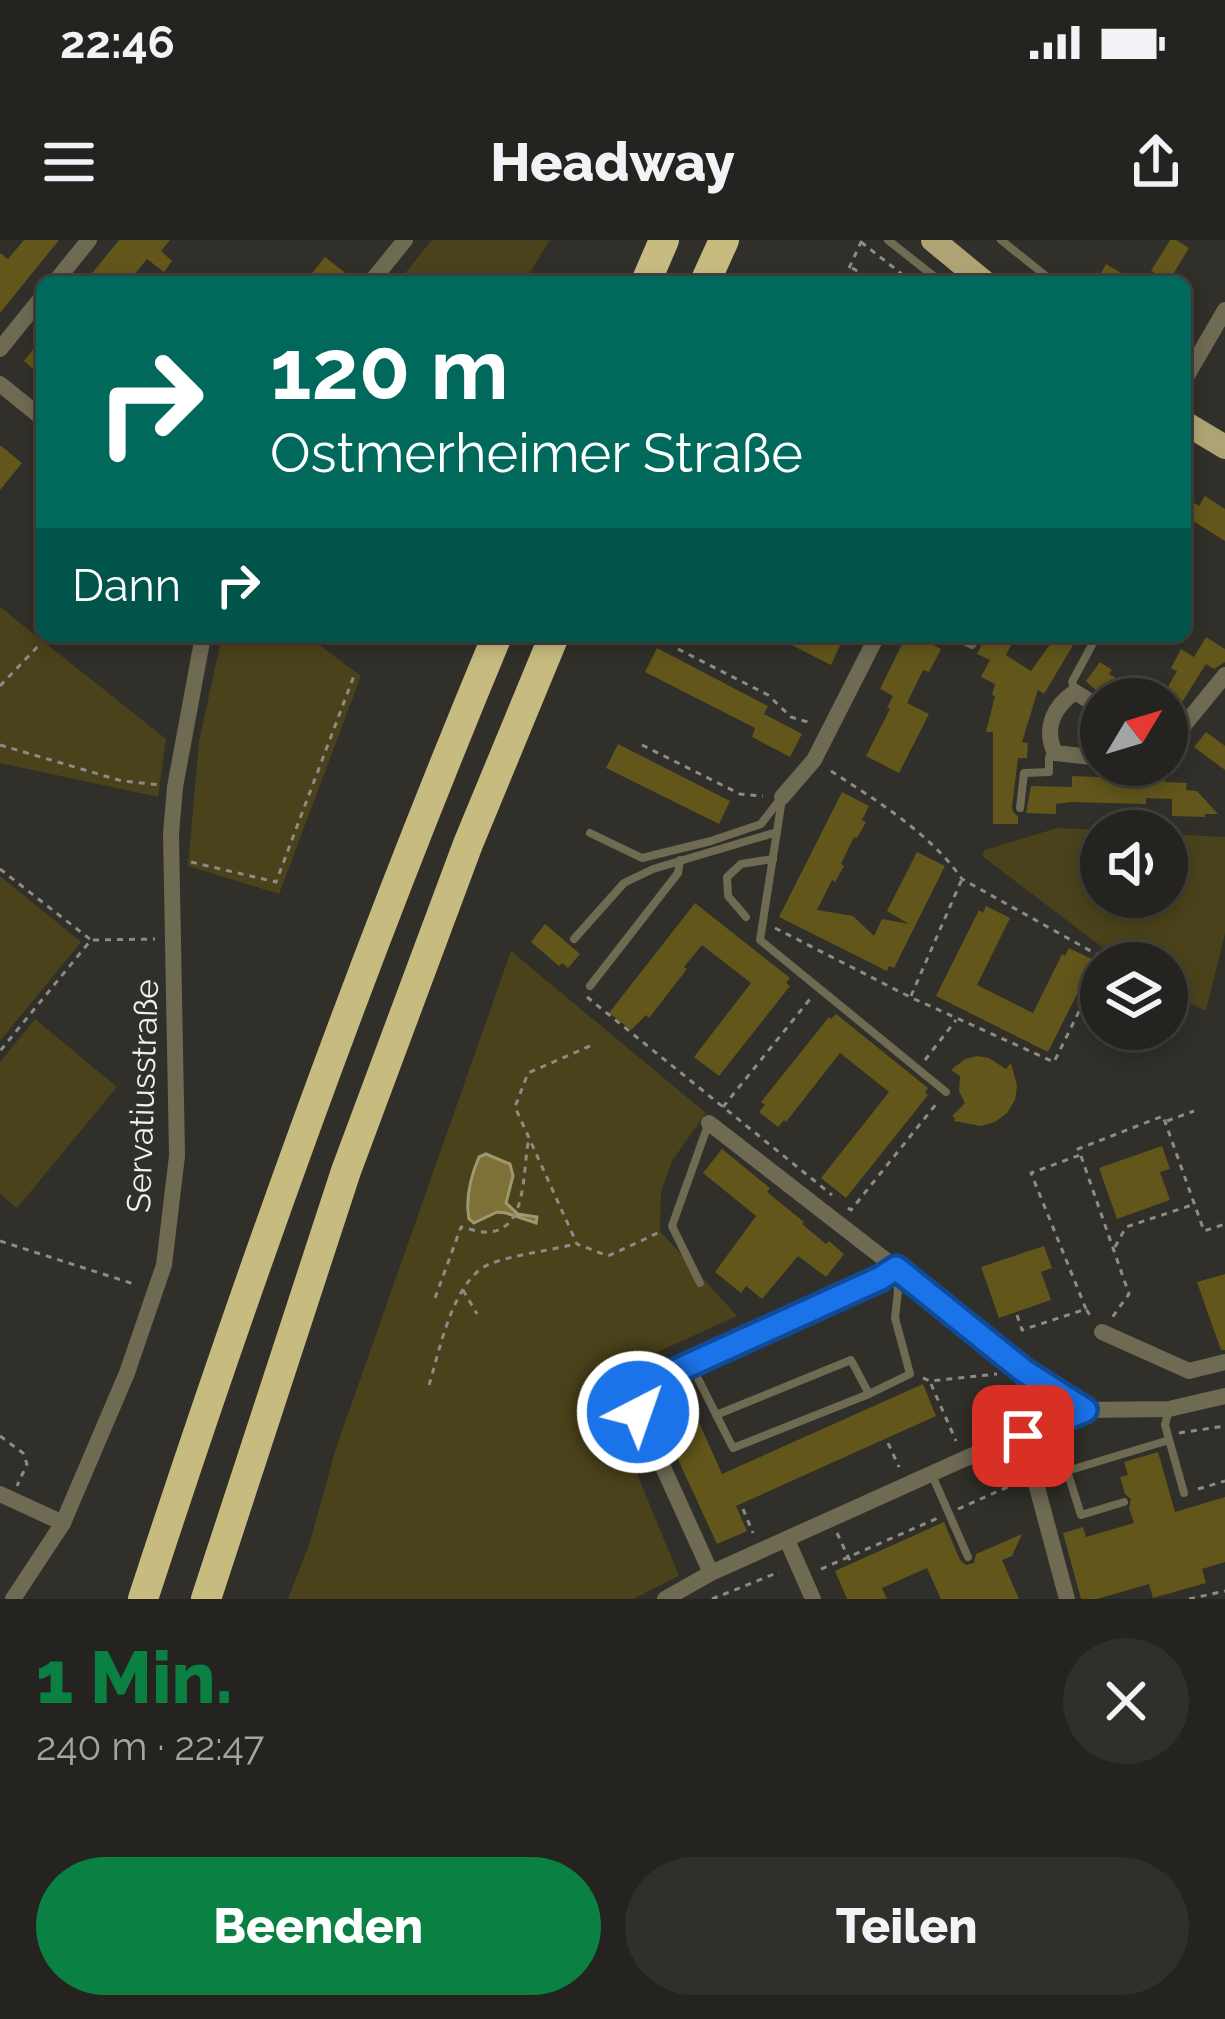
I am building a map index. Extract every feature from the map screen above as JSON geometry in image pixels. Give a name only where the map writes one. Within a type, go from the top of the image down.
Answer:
[{"type":"highway","points":[[649,276],[664,240]]},
{"type":"highway","points":[[708,276],[724,240]]},
{"type":"highway","points":[[142,1599],[296,1147],[418,824],[494,642]]},
{"type":"highway","points":[[206,1599],[346,1171],[468,844],[552,642]]},
{"type":"main road","points":[[933,240],[977,276]]},
{"type":"main road","points":[[1191,426],[1225,447]]},
{"type":"street","points":[[60,276],[89,240]]},
{"type":"street","points":[[376,276],[405,240]]},
{"type":"street","points":[[0,349],[36,305]]},
{"type":"street","points":[[1191,369],[1225,310]]},
{"type":"street","points":[[0,384],[36,413]]},
{"type":"street","name":"Servatiusstraße","points":[[14,1599],[63,1523],[127,1373],[164,1265],[177,1156],[172,858],[176,787],[202,642]]},
{"type":"street","points":[[782,797],[814,760],[874,642]]},
{"type":"street","points":[[1188,720],[1225,675]]},
{"type":"street","points":[[1080,695],[1075,692],[1062,701],[1053,714],[1049,741],[1054,753],[1080,756]]},
{"type":"street","points":[[709,1123],[1024,1371],[1085,1410]]},
{"type":"street","points":[[711,1573],[638,1412],[638,1396],[645,1385],[896,1268]]},
{"type":"street","points":[[1102,1332],[1189,1371],[1225,1362]]},
{"type":"street","points":[[665,1599],[711,1573],[908,1484],[1085,1410],[1169,1408],[1225,1396]]},
{"type":"street","points":[[1023,1436],[1062,1598]]},
{"type":"street","points":[[6,1496],[63,1523]]},
{"type":"street","points":[[787,1540],[813,1599]]},
{"type":"lane","points":[[888,240],[933,276]]},
{"type":"lane","points":[[1001,240],[1046,276]]},
{"type":"lane","points":[[1075,692],[1072,682],[1092,645]]},
{"type":"lane","points":[[1020,808],[1024,773],[1049,772],[1049,757],[1054,753]]},
{"type":"lane","points":[[782,797],[760,940],[946,1092]]},
{"type":"lane","points":[[590,832],[642,858],[761,824],[782,797]]},
{"type":"lane","points":[[574,939],[624,883],[680,860],[777,832]]},
{"type":"lane","points":[[746,917],[728,896],[727,877],[741,864],[772,859]]},
{"type":"lane","points":[[590,986],[678,873],[680,860]]},
{"type":"lane","points":[[700,1283],[672,1226],[709,1123]]},
{"type":"lane","points":[[690,1364],[734,1448],[869,1394],[910,1374],[895,1318],[896,1268]]},
{"type":"lane","points":[[716,1415],[851,1360],[869,1394]]},
{"type":"lane","points":[[1169,1408],[1165,1425],[1184,1493]]},
{"type":"lane","points":[[1023,1436],[1067,1471],[1081,1515],[1124,1502]]},
{"type":"lane","points":[[1067,1471],[1168,1437]]},
{"type":"lane","points":[[932,1474],[968,1556]]},
{"type":"path","points":[[846,276],[861,241],[905,276]]},
{"type":"path","points":[[850,267],[866,276]]},
{"type":"path","points":[[0,686],[41,643]]},
{"type":"path","points":[[678,649],[768,694],[791,717],[828,729]]},
{"type":"path","points":[[172,858],[276,882],[355,673]]},
{"type":"path","points":[[0,745],[122,781],[176,787]]},
{"type":"path","points":[[642,745],[740,794],[782,797]]},
{"type":"path","points":[[814,760],[889,809],[947,858],[962,879],[1080,945]]},
{"type":"path","points":[[0,869],[91,940],[175,939]]},
{"type":"path","points":[[910,997],[962,879]]},
{"type":"path","points":[[763,921],[910,997],[1054,1062],[1080,1009]]},
{"type":"path","points":[[0,1052],[91,940]]},
{"type":"path","points":[[590,986],[583,994],[832,1196]]},
{"type":"path","points":[[723,1107],[819,988]]},
{"type":"path","points":[[918,1069],[957,1019]]},
{"type":"path","points":[[577,1244],[515,1107],[528,1073],[590,1046]]},
{"type":"path","points":[[850,1210],[946,1092]]},
{"type":"path","points":[[1165,1121],[1194,1112]]},
{"type":"path","points":[[1081,1155],[1031,1173],[1087,1310],[1102,1332],[1129,1294],[1081,1155],[1078,1149],[1163,1116],[1204,1231],[1225,1223]]},
{"type":"path","points":[[435,1298],[461,1227],[489,1232],[506,1226],[522,1202],[529,1138]]},
{"type":"path","points":[[1114,1249],[1126,1227],[1194,1204]]},
{"type":"path","points":[[429,1385],[462,1288],[472,1276],[492,1263],[577,1244],[608,1256],[672,1226]]},
{"type":"path","points":[[0,1241],[155,1291]]},
{"type":"path","points":[[462,1288],[477,1314]]},
{"type":"path","points":[[1017,1315],[1022,1330],[1087,1310]]},
{"type":"path","points":[[910,1374],[930,1381],[1024,1371]]},
{"type":"path","points":[[930,1381],[964,1459]]},
{"type":"path","points":[[1168,1437],[1225,1426]]},
{"type":"path","points":[[0,1436],[23,1453],[27,1464],[6,1496]]},
{"type":"path","points":[[888,1442],[908,1484]]},
{"type":"path","points":[[712,1599],[849,1561],[1022,1480]]},
{"type":"path","points":[[1184,1493],[1225,1481]]},
{"type":"path","points":[[743,1509],[760,1552]]},
{"type":"path","points":[[831,1520],[849,1561]]},
{"type":"path","points":[[1189,1599],[1225,1592]]},
{"type":"shaded area","points":[[432,240],[550,240],[528,276],[403,276]]},
{"type":"shaded area","points":[[0,607],[36,636],[36,642],[44,642],[166,739],[158,797],[0,763]]},
{"type":"shaded area","points":[[221,642],[315,642],[361,676],[279,894],[188,866],[199,742]]},
{"type":"shaded area","points":[[1057,828],[1080,829],[1080,918],[1188,918],[1188,835],[1225,837],[1225,933],[1206,1011],[1188,1003],[1188,942],[1095,942],[982,856],[985,850]]},
{"type":"shaded area","points":[[0,876],[81,942],[0,1041]]},
{"type":"shaded area","points":[[511,951],[706,1113],[672,1161],[661,1191],[660,1231],[737,1316],[598,1379],[679,1576],[633,1599],[288,1599],[310,1542],[335,1451]]},
{"type":"shaded area","points":[[35,1019],[117,1087],[17,1208],[0,1194],[0,1062]]},
{"type":"shaded area","points":[[486,1154],[510,1164],[513,1176],[506,1203],[518,1214],[537,1217],[536,1223],[497,1212],[474,1223],[469,1219],[471,1179],[479,1157]]},
{"type":"building","points":[[24,240],[59,240],[0,313],[0,253],[8,259]]},
{"type":"building","points":[[119,240],[170,240],[161,251],[172,261],[164,272],[147,259],[133,276],[90,276]]},
{"type":"building","points":[[1170,240],[1189,248],[1172,276],[1151,271]]},
{"type":"building","points":[[325,257],[349,276],[310,276]]},
{"type":"building","points":[[1106,264],[1127,276],[1099,276]]},
{"type":"building","points":[[36,346],[36,372],[24,361]]},
{"type":"building","points":[[0,445],[22,463],[0,490]]},
{"type":"building","points":[[1205,496],[1225,509],[1225,541],[1191,520],[1191,501],[1199,506]]},
{"type":"building","points":[[1206,637],[1225,649],[1225,662],[1214,669],[1206,664],[1188,693],[1188,678],[1173,678],[1177,671],[1171,668],[1181,649],[1194,657]]},
{"type":"building","points":[[786,642],[842,642],[831,665]]},
{"type":"building","points":[[903,642],[928,642],[941,649],[929,672],[923,670],[907,703],[929,714],[899,773],[866,756],[893,696],[880,689]]},
{"type":"building","points":[[983,642],[1010,642],[1006,655],[1031,671],[1052,642],[1073,645],[1044,694],[1038,690],[1022,742],[1028,743],[1027,758],[1018,758],[1012,807],[1018,824],[993,824],[993,732],[986,732],[995,684],[981,677],[990,660],[977,654]]},
{"type":"building","points":[[657,648],[768,706],[764,714],[802,734],[790,757],[752,737],[755,728],[645,672]]},
{"type":"building","points":[[1100,662],[1115,678],[1088,678]]},
{"type":"building","points":[[1206,732],[1225,746],[1225,770],[1194,747]]},
{"type":"building","points":[[618,744],[730,801],[719,824],[606,768]]},
{"type":"building","points":[[1072,776],[1080,776],[1080,786],[1187,786],[1218,814],[1188,816],[1188,810],[1172,810],[1172,799],[1146,798],[1146,804],[1071,802],[1056,804],[1056,814],[1026,813],[1031,786],[1072,787]]},
{"type":"building","points":[[842,792],[869,806],[862,820],[866,822],[817,910],[853,916],[874,936],[882,919],[909,924],[887,911],[917,852],[945,866],[894,968],[889,966],[887,971],[779,917]]},
{"type":"building","points":[[695,903],[790,978],[786,983],[790,986],[719,1076],[694,1057],[751,983],[702,945],[649,1018],[646,1015],[631,1030],[609,1013]]},
{"type":"building","points":[[986,906],[1010,918],[977,985],[1033,1013],[1062,954],[1069,948],[1080,953],[1080,988],[1048,1052],[936,996],[979,910],[983,913]]},
{"type":"building","points":[[545,924],[580,954],[568,968],[531,942]]},
{"type":"building","points":[[836,1014],[928,1088],[928,1095],[846,1198],[821,1178],[889,1092],[840,1053],[786,1122],[778,1127],[759,1112],[765,1105],[761,1102]]},
{"type":"building","points":[[977,1056],[1006,1069],[1011,1063],[1017,1086],[1007,1113],[981,1126],[954,1121],[952,1116],[965,1103],[959,1091],[960,1076],[951,1070]]},
{"type":"building","points":[[1162,1146],[1170,1169],[1160,1172],[1170,1200],[1117,1219],[1099,1168]]},
{"type":"building","points":[[722,1149],[770,1188],[767,1192],[802,1224],[844,1254],[826,1277],[798,1256],[762,1299],[746,1286],[741,1293],[715,1272],[756,1216],[703,1173]]},
{"type":"building","points":[[1044,1246],[1052,1268],[1041,1272],[1051,1300],[999,1318],[981,1267]]},
{"type":"building","points":[[1225,1274],[1225,1350],[1221,1350],[1197,1282]]},
{"type":"building","points":[[923,1384],[936,1416],[736,1506],[747,1531],[717,1544],[652,1403],[684,1389],[722,1474]]},
{"type":"building","points":[[1158,1452],[1175,1512],[1225,1497],[1225,1562],[1202,1569],[1206,1583],[1153,1598],[1149,1584],[1081,1599],[1063,1533],[1083,1527],[1086,1537],[1134,1523],[1131,1499],[1120,1477],[1128,1475],[1124,1462]]},
{"type":"building","points":[[944,1522],[966,1565],[974,1563],[976,1554],[1022,1534],[1012,1556],[1002,1560],[1019,1599],[941,1599],[927,1568],[882,1588],[887,1599],[847,1599],[835,1571]]},
{"type":"route","points":[[638,1412],[638,1396],[645,1385],[896,1268],[1024,1371],[1085,1410],[1023,1436]]}]
